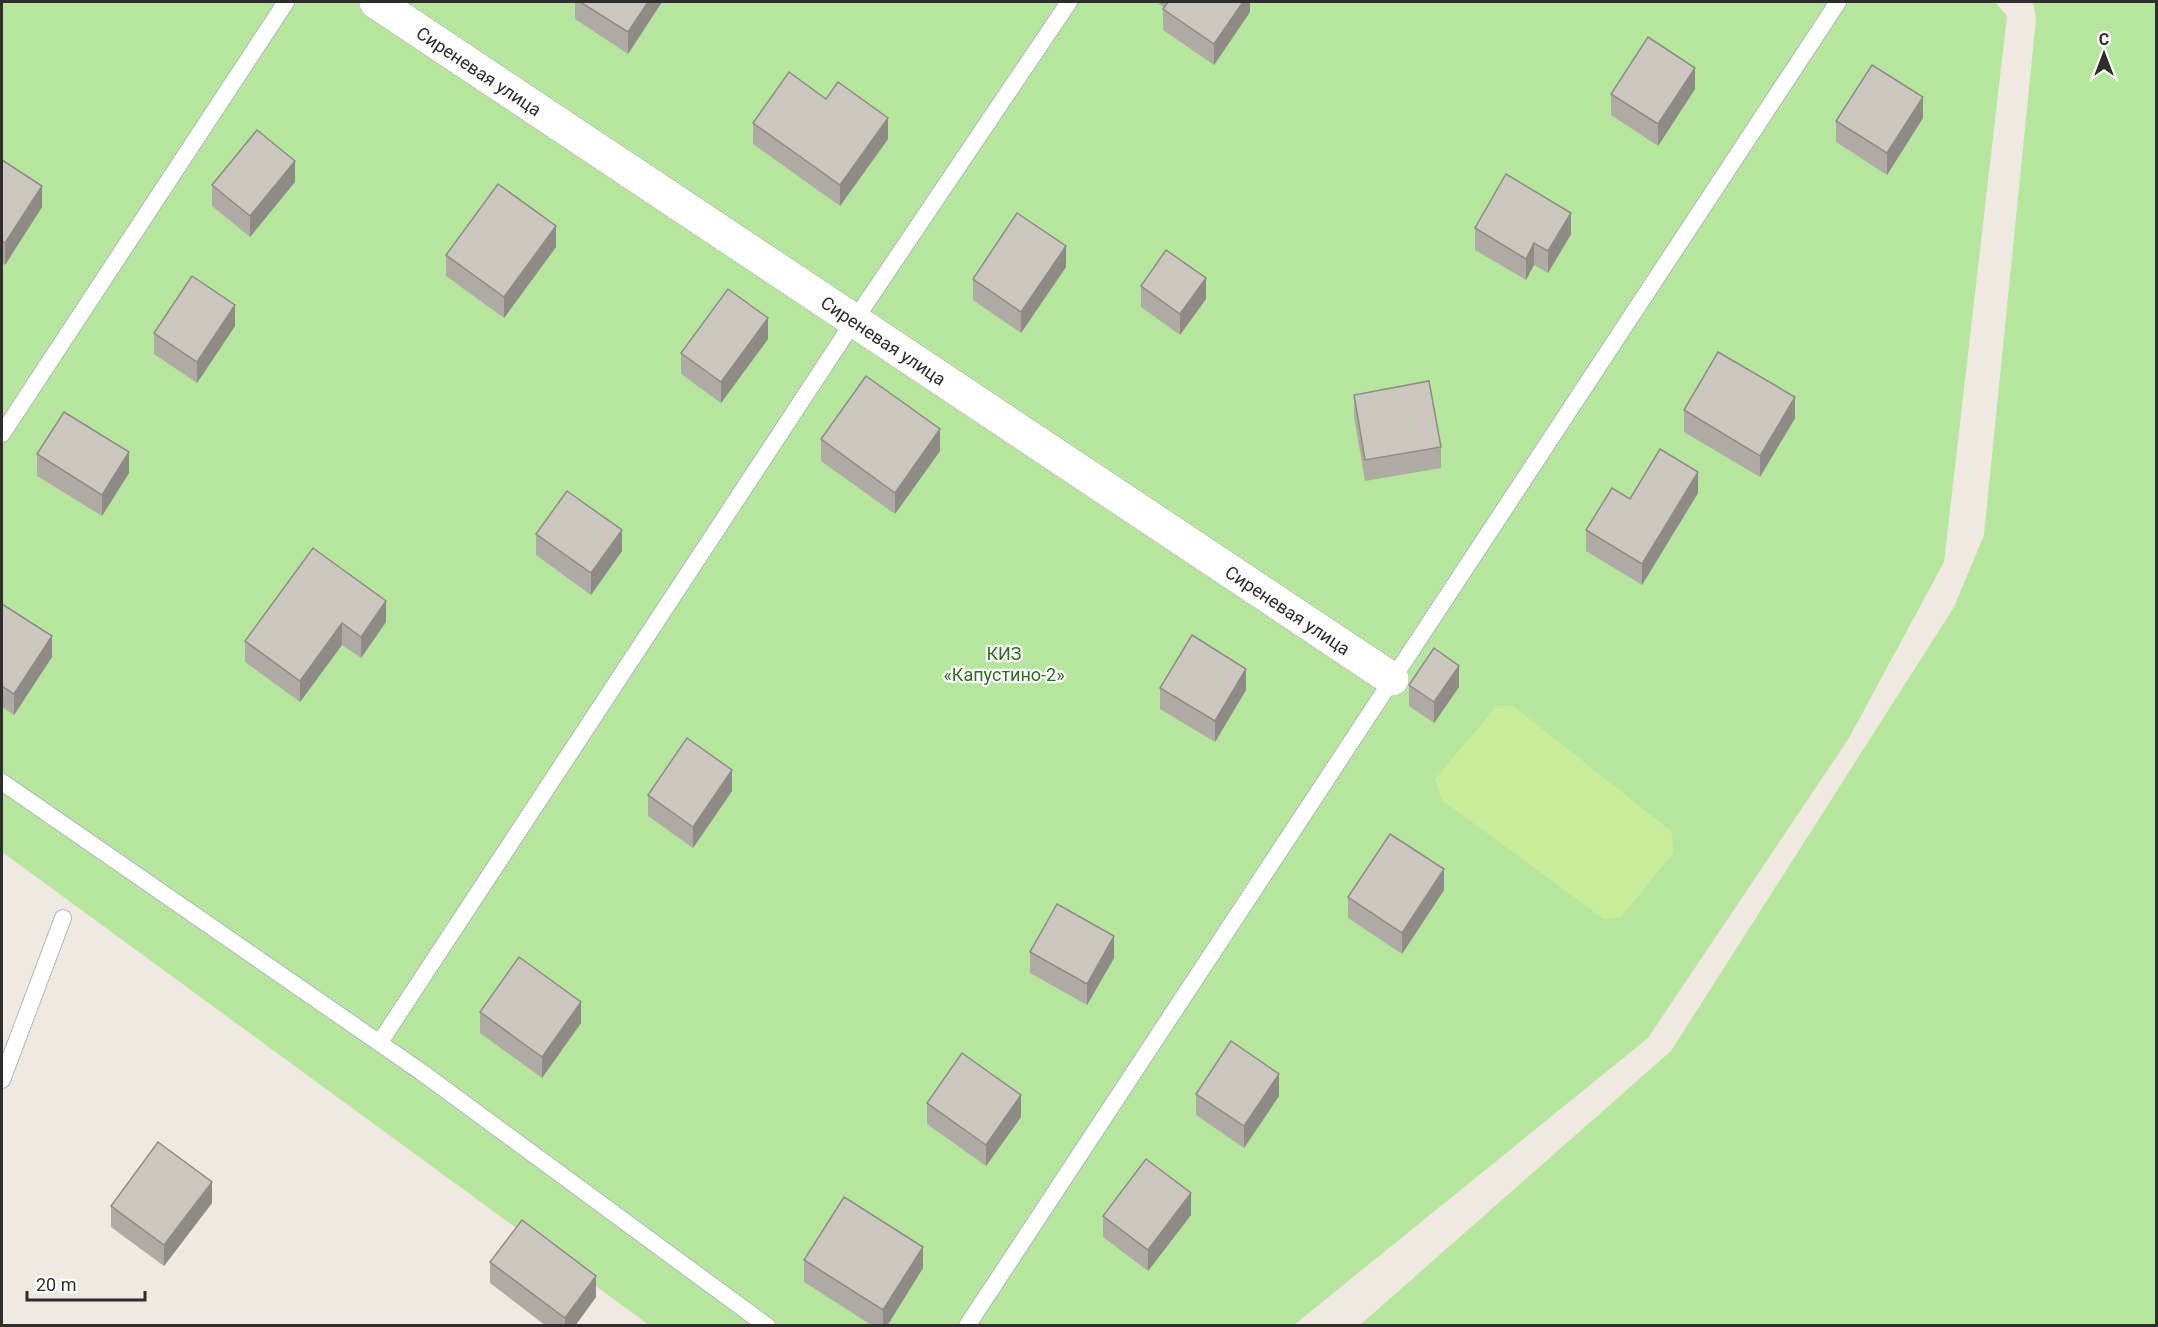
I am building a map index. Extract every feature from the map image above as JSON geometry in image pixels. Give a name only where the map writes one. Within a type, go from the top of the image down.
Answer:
[{"type":"street","name":"Сиреневая улица","points":[[376,2],[1392,680]]},
{"type":"lane","points":[[2,434],[286,2]]},
{"type":"lane","points":[[380,1042],[854,321],[1069,2]]},
{"type":"lane","points":[[967,1326],[1838,2]]},
{"type":"lane","points":[[2,782],[380,1042],[767,1326]]},
{"type":"lane","points":[[2,1080],[63,918]]},
{"type":"green space","name":"КИЗ «Капустино-2»","points":[[2,2],[1995,2],[2007,16],[1944,562],[1849,738],[1648,1038],[1294,1325],[649,1325],[2,852]]},
{"type":"green space","points":[[2033,2],[2156,2],[2156,1325],[1360,1325],[1671,1051],[1954,607],[1984,535],[2036,19]]},
{"type":"green space","points":[[1512,705],[1671,831],[1674,852],[1621,917],[1604,919],[1442,800],[1435,779],[1496,707]]},
{"type":"building","points":[[580,2],[648,2],[628,32]]},
{"type":"building","points":[[1168,2],[1243,2],[1214,44],[1163,9]]},
{"type":"building","points":[[1648,37],[1695,68],[1658,124],[1611,94]]},
{"type":"building","points":[[1872,65],[1923,97],[1887,153],[1836,121]]},
{"type":"building","points":[[789,72],[826,99],[838,82],[888,118],[840,185],[753,123]]},
{"type":"building","points":[[257,130],[295,161],[250,216],[212,185]]},
{"type":"building","points":[[2,160],[42,186],[5,243],[2,241]]},
{"type":"building","points":[[1506,174],[1571,213],[1548,251],[1534,243],[1526,259],[1475,228]]},
{"type":"building","points":[[498,184],[556,226],[504,297],[446,255]]},
{"type":"building","points":[[1017,213],[1066,246],[1021,312],[973,279]]},
{"type":"building","points":[[1166,250],[1206,278],[1180,314],[1141,286]]},
{"type":"building","points":[[192,276],[235,305],[197,362],[154,333]]},
{"type":"building","points":[[728,289],[768,318],[721,382],[681,353]]},
{"type":"building","points":[[1718,352],[1795,397],[1760,456],[1684,410]]},
{"type":"building","points":[[866,376],[940,429],[895,493],[821,439]]},
{"type":"building","points":[[1429,381],[1441,447],[1365,460],[1354,395]]},
{"type":"building","points":[[64,412],[129,452],[102,495],[37,454]]},
{"type":"building","points":[[1660,449],[1698,472],[1642,564],[1586,530],[1612,488],[1630,499]]},
{"type":"building","points":[[567,491],[622,530],[591,573],[536,534]]},
{"type":"building","points":[[313,548],[386,601],[361,637],[342,623],[300,681],[245,641]]},
{"type":"building","points":[[2,604],[52,636],[14,694],[2,686]]},
{"type":"building","points":[[1192,635],[1246,669],[1215,721],[1160,688]]},
{"type":"building","points":[[1434,648],[1459,666],[1434,702],[1409,685]]},
{"type":"building","points":[[687,738],[732,770],[693,827],[648,795]]},
{"type":"building","points":[[1390,834],[1444,869],[1402,933],[1348,897]]},
{"type":"building","points":[[1057,904],[1114,936],[1087,984],[1030,952]]},
{"type":"building","points":[[519,957],[581,1002],[542,1057],[480,1012]]},
{"type":"building","points":[[1231,1041],[1279,1074],[1244,1126],[1196,1094]]},
{"type":"building","points":[[962,1053],[1021,1095],[986,1145],[927,1103]]},
{"type":"building","points":[[158,1142],[212,1182],[164,1245],[111,1206]]},
{"type":"building","points":[[1146,1159],[1191,1193],[1148,1250],[1103,1216]]},
{"type":"building","points":[[844,1197],[923,1247],[883,1310],[804,1260]]},
{"type":"building","points":[[522,1220],[596,1276],[565,1318],[490,1262]]}]
